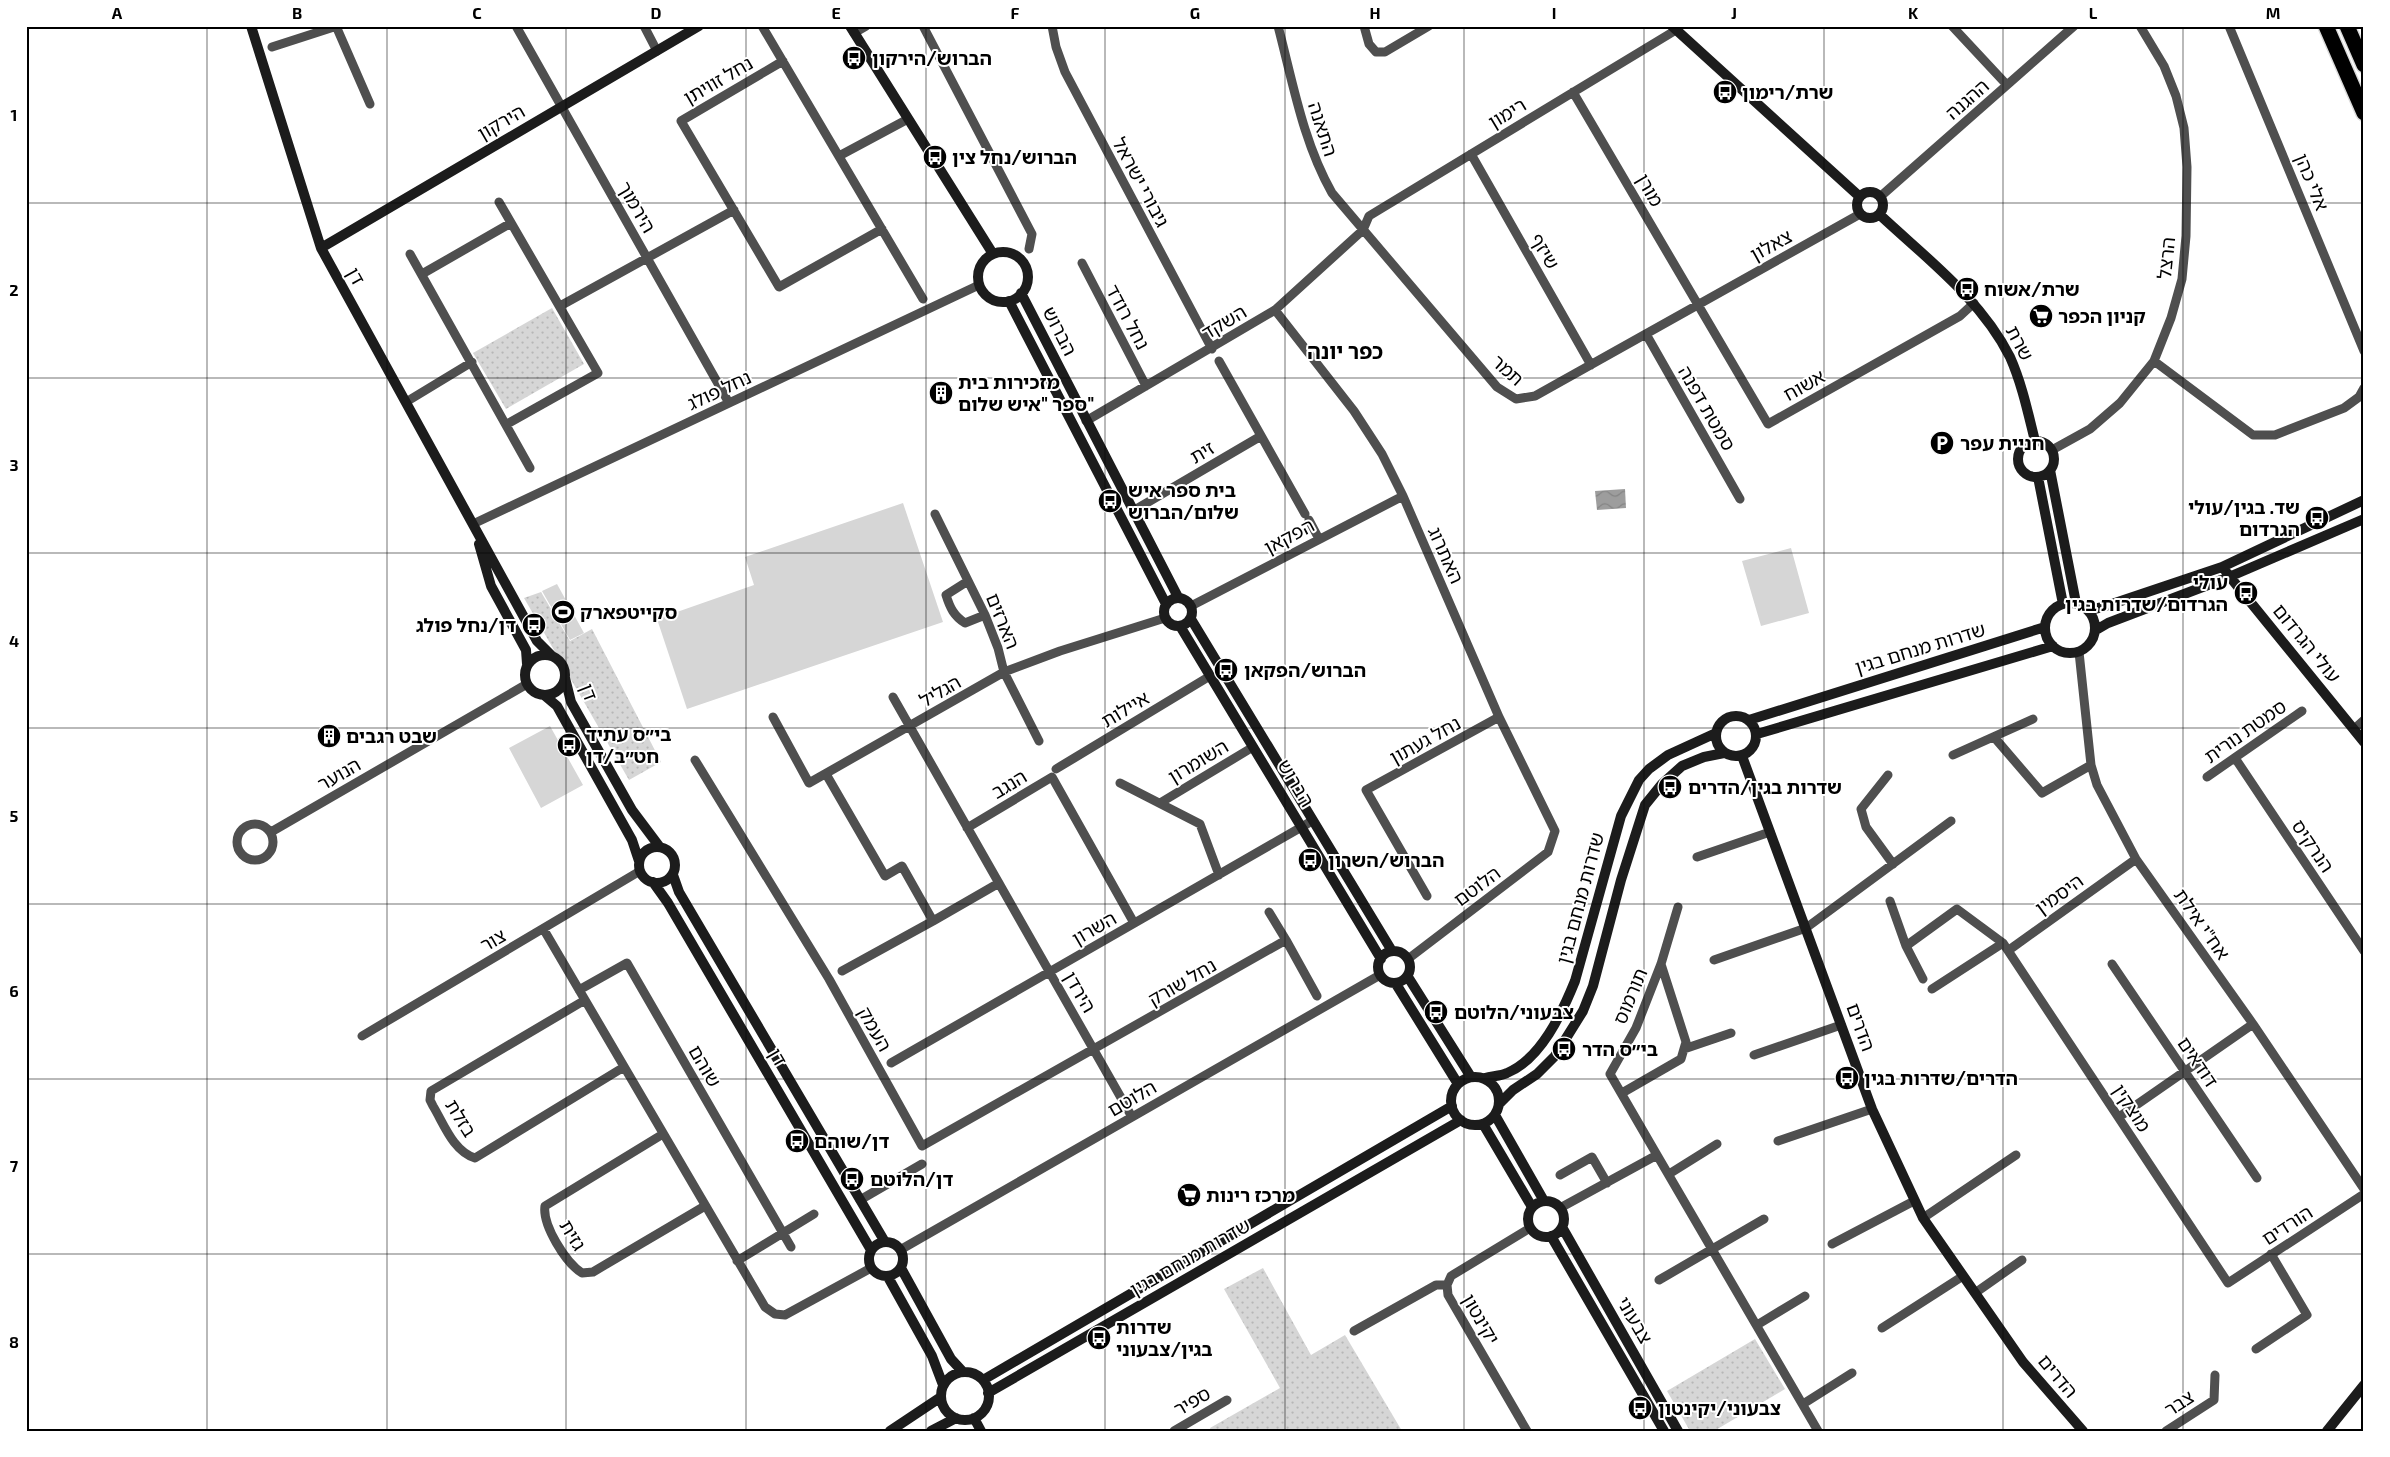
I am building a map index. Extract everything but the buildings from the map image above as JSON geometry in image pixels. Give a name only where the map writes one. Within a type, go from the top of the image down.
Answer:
[{"type":"highway","points":[[2326,26],[2364,113]]},
{"type":"highway","points":[[2347,26],[2364,65]]},
{"type":"street","name":"דן","points":[[251,26],[321,248],[537,641],[552,656]]},
{"type":"street","points":[[272,47],[336,26],[370,104]]},
{"type":"street","name":"הירמוך","points":[[516,26],[729,403]]},
{"type":"street","points":[[644,26],[657,51]]},
{"type":"street","name":"הירקון","points":[[321,248],[699,26]]},
{"type":"street","name":"נחל זוויתן","points":[[762,26],[923,299]]},
{"type":"street","points":[[866,26],[852,30],[993,254]]},
{"type":"street","points":[[923,26],[1032,234],[1029,249]]},
{"type":"street","name":"גיבורי ישראל","points":[[1052,26],[1056,47],[1065,72],[1212,349]]},
{"type":"street","name":"התאנה","points":[[1278,26],[1304,131],[1317,167],[1332,193],[1363,230]]},
{"type":"street","points":[[1364,26],[1369,44],[1376,52],[1385,52],[1429,26]]},
{"type":"street","points":[[1952,26],[2007,85]]},
{"type":"street","name":"ההגנה","points":[[1881,196],[2074,26]]},
{"type":"street","name":"הרצל","points":[[2052,450],[2090,429],[2120,403],[2154,361],[2171,318],[2182,279],[2186,236],[2187,167],[2184,128],[2176,96],[2164,66],[2140,26]]},
{"type":"street","name":"אלי כהן","points":[[2229,26],[2364,351]]},
{"type":"street","points":[[1674,28],[1860,197]]},
{"type":"street","name":"רימון","points":[[1363,230],[1369,216],[1674,28]]},
{"type":"street","name":"נחל זוויתן","points":[[783,61],[681,121],[780,287],[882,229]]},
{"type":"street","name":"מורן","points":[[1573,92],[1698,305]]},
{"type":"street","points":[[839,156],[908,119]]},
{"type":"street","name":"שיזף","points":[[1470,154],[1592,365]]},
{"type":"street","points":[[1868,192],[1881,196],[1884,206],[1880,215],[1868,218],[1860,214],[1857,205],[1860,197],[1868,192]]},
{"type":"street","points":[[499,202],[598,373],[507,424]]},
{"type":"street","points":[[560,306],[734,210]]},
{"type":"street","name":"צאלון","points":[[1698,305],[1860,214]]},
{"type":"street","name":"שרת","points":[[1880,215],[1974,303],[1990,323],[2009,357],[2020,382],[2035,441]]},
{"type":"street","points":[[422,274],[511,223]]},
{"type":"street","name":"השקד","points":[[1086,421],[1212,349],[1275,310],[1363,230]]},
{"type":"street","name":"תמר","points":[[1363,230],[1498,388],[1516,400],[1535,396],[1698,305]]},
{"type":"street","points":[[1009,253],[1022,262],[1027,278],[1021,293],[1009,301],[994,300],[983,292],[979,285],[978,275],[981,265],[993,254],[1009,253]]},
{"type":"street","points":[[410,254],[530,468]]},
{"type":"street","name":"נחל רודד","points":[[1082,263],[1146,386]]},
{"type":"street","name":"נחל פולג","points":[[474,524],[979,285]]},
{"type":"street","name":"הברוש","points":[[1021,293],[1178,597]]},
{"type":"street","name":"הברוש","points":[[1009,301],[1166,604]]},
{"type":"street","name":"אשוח","points":[[1698,305],[1768,424],[1960,316],[1974,303]]},
{"type":"street","name":"האתרוג","points":[[1275,310],[1354,411],[1382,454],[1403,496],[1499,717],[1555,831]]},
{"type":"street","name":"סמטת דפנה","points":[[1646,334],[1740,498]]},
{"type":"street","points":[[1219,361],[1319,539]]},
{"type":"street","points":[[2154,361],[2254,435],[2275,435],[2344,408],[2359,397],[2364,388]]},
{"type":"street","points":[[406,402],[472,362]]},
{"type":"street","name":"זית","points":[[1133,511],[1261,436]]},
{"type":"street","points":[[2050,470],[2038,477],[2032,476],[2023,470],[2018,460],[2021,449],[2035,441],[2045,443],[2052,450],[2054,461],[2050,470],[2076,603]]},
{"type":"street","points":[[2038,477],[2063,604]]},
{"type":"street","name":"הפקאן","points":[[1192,606],[1403,496]]},
{"type":"street","points":[[2089,610],[2103,607],[2222,566],[2364,500]]},
{"type":"street","name":"הארזים","points":[[935,514],[985,615],[998,648],[1004,672],[1039,741]]},
{"type":"street","points":[[2096,630],[2108,623],[2229,577],[2364,519]]},
{"type":"street","name":"דן","points":[[474,524],[491,586],[526,650],[527,664]]},
{"type":"street","name":"עולי הגרדום","points":[[2222,566],[2364,742]]},
{"type":"street","points":[[968,581],[946,594],[949,604],[955,616],[965,623],[985,615]]},
{"type":"street","points":[[1178,597],[1186,600],[1192,606],[1191,619],[1180,626],[1171,624],[1165,618],[1166,604],[1178,597]]},
{"type":"street","points":[[2076,603],[2089,610],[2096,621],[2096,630],[2092,641],[2086,648],[2078,652],[2069,653],[2053,646],[2046,636],[2045,627],[2051,611],[2057,605],[2076,603]]},
{"type":"street","name":"הגליל","points":[[773,717],[809,783],[1004,672],[1060,651],[1165,618]]},
{"type":"street","name":"הברוש","points":[[1191,619],[1312,822],[1392,951]]},
{"type":"street","name":"הברוש","points":[[1180,626],[1381,959]]},
{"type":"street","name":"שדרות מנחם בגין","points":[[1748,720],[2045,627]]},
{"type":"street","name":"שדרות מנחם בגין","points":[[1757,734],[2053,646]]},
{"type":"street","name":"אח\"י אילת","points":[[2078,652],[2091,765],[2097,785],[2136,859],[2253,1024],[2364,1189]]},
{"type":"street","points":[[538,655],[552,656],[563,665],[565,678],[558,691],[544,695],[537,694],[527,684],[525,671],[527,664],[538,655]]},
{"type":"street","name":"איילות","points":[[1056,769],[1210,676]]},
{"type":"street","name":"דן","points":[[565,678],[572,702],[632,810],[659,846]]},
{"type":"street","name":"הנוער","points":[[271,832],[527,684]]},
{"type":"street","name":"דן","points":[[544,695],[557,706],[632,840],[640,866]]},
{"type":"street","points":[[893,697],[967,828]]},
{"type":"street","name":"סמטת נורית","points":[[2207,777],[2302,711]]},
{"type":"street","points":[[1731,716],[1742,716],[1748,720],[1757,734],[1754,748],[1742,756],[1730,756],[1724,753],[1718,747],[1716,733],[1720,723],[1731,716]]},
{"type":"street","name":"נחל געתון","points":[[1427,896],[1366,790],[1499,717]]},
{"type":"street","points":[[1954,755],[2034,720]]},
{"type":"street","points":[[2354,728],[2364,720]]},
{"type":"street","name":"שדרות מנחם בגין","points":[[1485,1078],[1508,1073],[1525,1060],[1541,1044],[1565,1005],[1575,981],[1621,816],[1639,780],[1649,769],[1668,755],[1716,733]]},
{"type":"street","points":[[1994,737],[2042,794],[2091,765]]},
{"type":"street","name":"השומרון","points":[[1160,803],[1254,747]]},
{"type":"street","name":"שדרות מנחם בגין","points":[[1500,1103],[1513,1090],[1537,1074],[1554,1056],[1583,1011],[1593,986],[1621,880],[1645,805],[1662,784],[1682,766],[1704,757],[1724,753]]},
{"type":"street","name":"הדרים","points":[[1742,756],[1872,1109],[1914,1202],[1923,1218],[2023,1362],[2083,1431]]},
{"type":"street","name":"הנרקיס","points":[[2235,758],[2363,950]]},
{"type":"street","name":"העמק","points":[[696,760],[829,979],[922,1146],[1094,1050]]},
{"type":"street","points":[[826,774],[885,876],[902,866],[933,921]]},
{"type":"street","points":[[1888,775],[1861,809],[1866,827],[1893,864]]},
{"type":"street","name":"הנגב","points":[[967,828],[1052,777],[1134,924]]},
{"type":"street","name":"השומרון","points":[[1120,783],[1200,824],[1219,875]]},
{"type":"street","points":[[1714,960],[1806,928],[1951,821]]},
{"type":"street","name":"השרון","points":[[891,1063],[1312,822]]},
{"type":"street","points":[[262,824],[271,832],[274,845],[268,856],[250,860],[237,847],[238,835],[245,826],[262,824]]},
{"type":"street","name":"הירדן","points":[[967,828],[1132,1117]]},
{"type":"street","name":"הלוטם","points":[[1408,959],[1548,852],[1555,831]]},
{"type":"street","points":[[1697,857],[1770,832]]},
{"type":"street","points":[[659,846],[670,851],[674,856],[675,869],[672,875],[665,881],[653,882],[643,876],[640,866],[649,848],[659,846]]},
{"type":"street","name":"היסמין","points":[[1932,989],[2006,947],[2136,859]]},
{"type":"street","name":"צור","points":[[362,1036],[544,930],[640,866]]},
{"type":"street","name":"דן","points":[[672,875],[679,892],[885,1242]]},
{"type":"street","name":"דן","points":[[653,882],[668,903],[871,1250]]},
{"type":"street","points":[[842,971],[999,883]]},
{"type":"street","points":[[1890,901],[1906,946],[1924,979]]},
{"type":"street","name":"תורמוס","points":[[1678,907],[1661,964],[1636,1028],[1610,1074],[1818,1431]]},
{"type":"street","points":[[1906,946],[1957,909],[2006,947]]},
{"type":"street","points":[[1269,912],[1317,996]]},
{"type":"street","points":[[544,930],[765,1307],[774,1314],[785,1316],[871,1268]]},
{"type":"street","name":"נחל שורק","points":[[1094,1050],[1286,940]]},
{"type":"street","name":"מוצקין","points":[[2006,947],[2228,1283]]},
{"type":"street","points":[[1392,951],[1402,953],[1408,959],[1411,966],[1408,977],[1396,984],[1386,982],[1380,975],[1378,967],[1381,959],[1392,951]]},
{"type":"street","name":"שוהם","points":[[579,990],[627,963],[791,1247]]},
{"type":"street","name":"תורמוס","points":[[1661,964],[1686,1042],[1684,1049]]},
{"type":"street","name":"דודאים","points":[[2112,964],[2258,1178]]},
{"type":"street","name":"הלוטם","points":[[900,1250],[1380,975]]},
{"type":"street","points":[[1408,977],[1471,1077]]},
{"type":"street","points":[[1396,984],[1458,1084]]},
{"type":"street","name":"בזלת","points":[[585,1000],[431,1091],[430,1100],[449,1134],[467,1156],[475,1158],[624,1067]]},
{"type":"street","points":[[2119,1117],[2253,1024]]},
{"type":"street","points":[[1754,1055],[1841,1025]]},
{"type":"street","points":[[1622,1093],[1681,1059],[1684,1049],[1731,1033]]},
{"type":"street","points":[[1471,1077],[1485,1078],[1496,1088],[1500,1103],[1495,1115],[1483,1124],[1468,1124],[1461,1120],[1452,1106],[1451,1098],[1458,1084],[1471,1077]]},
{"type":"street","name":"שדרות מנחם בגין","points":[[982,1380],[1452,1106]]},
{"type":"street","points":[[1778,1141],[1872,1109]]},
{"type":"street","points":[[1495,1115],[1544,1201]]},
{"type":"street","name":"שדרות מנחם בגין","points":[[988,1394],[1461,1120]]},
{"type":"street","points":[[1483,1124],[1532,1208]]},
{"type":"street","name":"גזית","points":[[663,1134],[545,1206],[544,1216],[550,1232],[574,1268],[582,1273],[593,1272],[705,1206]]},
{"type":"street","points":[[1669,1174],[1717,1144]]},
{"type":"street","points":[[1560,1208],[1657,1155]]},
{"type":"street","points":[[1923,1218],[2016,1155]]},
{"type":"street","points":[[1560,1175],[1592,1157],[1607,1183]]},
{"type":"street","points":[[860,1200],[922,1164]]},
{"type":"street","name":"הורדים","points":[[2228,1283],[2364,1194]]},
{"type":"street","points":[[1544,1201],[1556,1204],[1564,1218],[1562,1227],[1551,1236],[1540,1236],[1530,1228],[1528,1218],[1532,1208],[1544,1201]]},
{"type":"street","points":[[1832,1244],[1914,1202]]},
{"type":"street","points":[[737,1261],[814,1214]]},
{"type":"street","points":[[1659,1280],[1764,1219]]},
{"type":"street","name":"צבעוני","points":[[1562,1227],[1678,1431]]},
{"type":"street","name":"יקינטון","points":[[1527,1431],[1448,1295],[1447,1285],[1451,1276],[1530,1228]]},
{"type":"street","name":"צבעוני","points":[[1551,1236],[1664,1431]]},
{"type":"street","points":[[885,1242],[894,1244],[900,1250],[903,1257],[901,1268],[898,1272],[888,1277],[877,1274],[871,1268],[868,1259],[871,1250],[877,1244],[885,1242]]},
{"type":"street","points":[[2256,1349],[2307,1315],[2271,1254]]},
{"type":"street","points":[[1975,1293],[2022,1260]]},
{"type":"street","points":[[901,1268],[952,1359],[963,1372]]},
{"type":"street","points":[[1882,1328],[1963,1276]]},
{"type":"street","points":[[888,1277],[932,1356],[944,1385]]},
{"type":"street","points":[[1354,1331],[1436,1285],[1447,1285]]},
{"type":"street","points":[[1757,1325],[1805,1296]]},
{"type":"street","points":[[931,1431],[956,1418],[974,1418],[985,1408],[988,1394],[982,1380],[970,1372],[963,1372],[952,1376],[944,1385],[941,1397],[946,1410],[956,1418]]},
{"type":"street","points":[[1802,1404],[1852,1373]]},
{"type":"street","name":"צבר","points":[[2166,1431],[2214,1400],[2215,1375]]},
{"type":"street","points":[[2327,1431],[2364,1384]]},
{"type":"street","points":[[890,1431],[941,1397]]},
{"type":"street","name":"ספיר","points":[[1174,1431],[1227,1400]]},
{"type":"street","points":[[974,1418],[981,1431]]},
{"type":"shaded area","points":[[552,308],[584,364],[506,409],[473,353]]},
{"type":"shaded area","points":[[903,503],[943,622],[687,709],[657,619],[754,585],[745,557]]},
{"type":"shaded area","points":[[1791,548],[1809,613],[1761,626],[1742,561]]},
{"type":"shaded area","name":"סקייטפארק","points":[[557,584],[584,633],[570,640],[542,591]]},
{"type":"shaded area","points":[[541,592],[570,641],[592,629],[661,762],[629,780],[524,598]]},
{"type":"shaded area","points":[[550,726],[583,785],[541,808],[509,748]]},
{"type":"shaded area","points":[[1263,1268],[1311,1355],[1345,1335],[1402,1431],[1211,1431],[1210,1428],[1280,1388],[1224,1289]]},
{"type":"shaded area","points":[[1755,1339],[1785,1389],[1714,1431],[1690,1431],[1667,1391]]},
{"type":"water","points":[[1625,489],[1626,508],[1597,510],[1595,491]]},
{"type":"place","name":"הברוש/הירקון","points":[[854,58]]},
{"type":"place","name":"שרת/רימון","points":[[1725,92]]},
{"type":"place","name":"הברוש/נחל צין","points":[[935,157]]},
{"type":"place","name":"שרת/אשוח","points":[[1967,289]]},
{"type":"place","name":"קניון הכפר","points":[[2041,316]]},
{"type":"place","name":"מזכירות בית ספר \"איש שלום\"","points":[[941,393]]},
{"type":"place","name":"חניית עפר","points":[[1942,443]]},
{"type":"place","name":"בית ספר איש שלום/הברוש","points":[[1110,501]]},
{"type":"place","name":"שד. בגין/עולי הגרדום","points":[[2317,518]]},
{"type":"place","name":"עולי הגרדום/שדרות בגין","points":[[2246,593]]},
{"type":"place","name":"סקייטפארק","points":[[563,612]]},
{"type":"place","name":"דן/נחל פולג","points":[[534,625]]},
{"type":"place","name":"הברוש/הפקאן","points":[[1226,670]]},
{"type":"place","name":"שבט רגבים","points":[[329,736]]},
{"type":"place","name":"בי״ס עתיד חט״ב/דן","points":[[569,745]]},
{"type":"place","name":"שדרות בגין/הדרים","points":[[1670,787]]},
{"type":"place","name":"הברוש/השרון","points":[[1310,860]]},
{"type":"place","name":"צבעוני/הלוטם","points":[[1436,1012]]},
{"type":"place","name":"בי״ס הדר","points":[[1564,1049]]},
{"type":"place","name":"הדרים/שדרות בגין","points":[[1847,1078]]},
{"type":"place","name":"דן/שוהם","points":[[797,1141]]},
{"type":"place","name":"דן/הלוטם","points":[[852,1179]]},
{"type":"place","name":"מרכז רינות","points":[[1189,1195]]},
{"type":"place","name":"שדרות בגין/צבעוני","points":[[1099,1338]]},
{"type":"place","name":"צבעוני/יקינטון","points":[[1640,1408]]},
{"type":"district","name":"כפר יונה","points":[[1345,352]]}]
